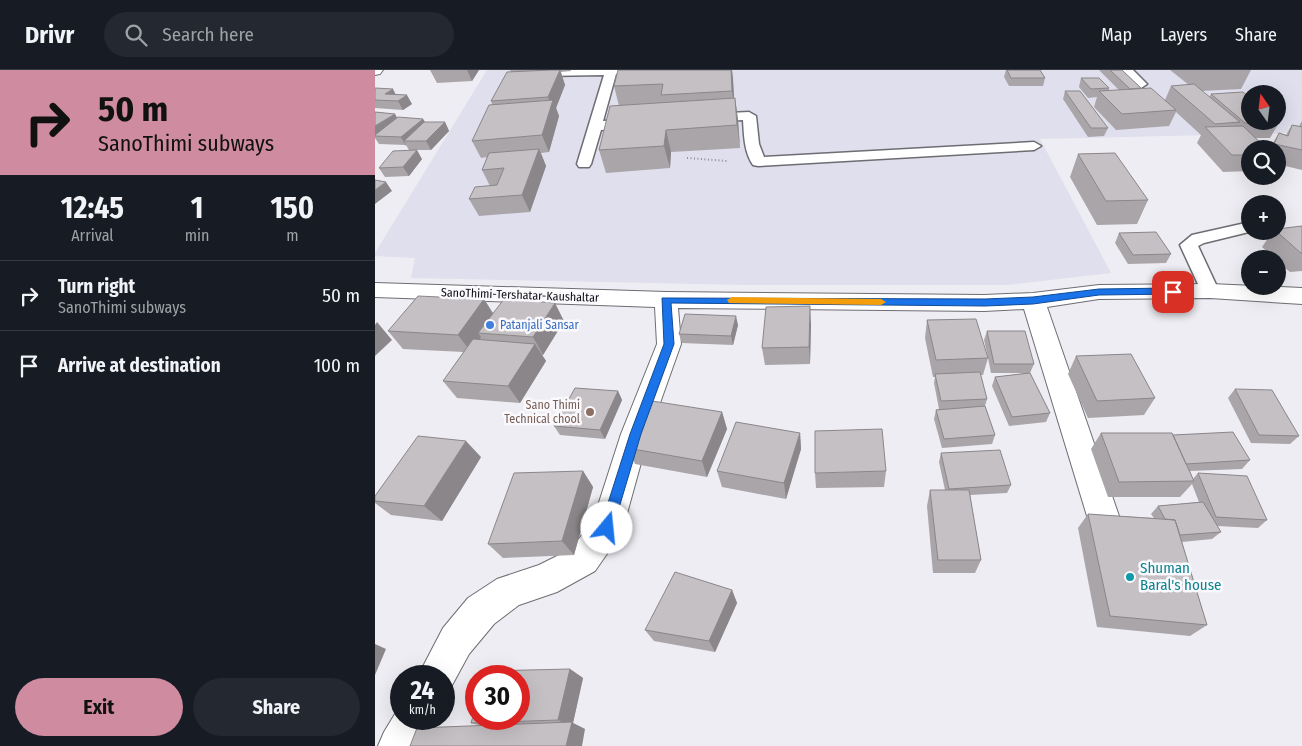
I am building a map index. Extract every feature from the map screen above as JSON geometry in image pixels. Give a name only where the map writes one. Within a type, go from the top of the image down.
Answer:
[{"type":"street","name":"SanoThimi-Tershatar-Kaushaltar","points":[[375,290],[666,300],[985,303],[1033,301],[1099,292],[1210,291],[1302,296]]},
{"type":"street","points":[[443,665],[456,641],[481,611],[509,591],[545,580],[583,560],[607,528],[635,434],[669,344],[666,300]]},
{"type":"street","points":[[1033,301],[1103,516]]},
{"type":"street","points":[[398,746],[407,730]]},
{"type":"lane","points":[[547,74],[615,70],[594,126],[584,164]]},
{"type":"lane","points":[[1125,70],[1141,84]]},
{"type":"lane","points":[[691,120],[749,116],[752,144],[758,162],[1033,146]]},
{"type":"lane","points":[[594,126],[652,122]]},
{"type":"lane","points":[[1210,291],[1189,245],[1198,239],[1241,229]]},
{"type":"path","points":[[687,158],[758,162]]},
{"type":"shaded area","points":[[487,70],[1302,70],[1302,125],[1288,127],[1296,133],[1040,139],[1111,273],[1007,285],[746,285],[411,278],[415,258],[375,256],[375,253]]},
{"type":"building","points":[[560,70],[548,97],[491,101],[507,72]]},
{"type":"building","points":[[618,70],[731,70],[732,91],[661,95],[663,84],[614,86]]},
{"type":"building","points":[[1007,70],[1040,70],[1045,78],[1011,78]]},
{"type":"building","points":[[1110,70],[1122,70],[1141,88],[1130,89]]},
{"type":"building","points":[[1081,78],[1099,78],[1109,88],[1091,89]]},
{"type":"building","points":[[1194,84],[1240,122],[1215,124],[1171,86]]},
{"type":"building","points":[[375,88],[393,89],[385,94],[407,95],[398,101],[375,100]]},
{"type":"building","points":[[1151,88],[1176,110],[1122,114],[1099,91]]},
{"type":"building","points":[[1065,91],[1080,91],[1108,128],[1091,128]]},
{"type":"building","points":[[1241,92],[1241,120],[1211,94]]},
{"type":"building","points":[[735,98],[737,125],[666,130],[664,146],[599,150],[610,106]]},
{"type":"building","points":[[553,100],[542,135],[472,141],[489,105]]},
{"type":"building","points":[[375,112],[395,114],[375,126]]},
{"type":"building","points":[[398,117],[423,119],[401,137],[375,136],[375,135]]},
{"type":"building","points":[[424,122],[445,122],[426,141],[404,141]]},
{"type":"building","points":[[1292,125],[1302,127],[1302,150],[1286,147],[1286,140],[1276,140],[1279,133],[1288,136]]},
{"type":"building","points":[[1241,126],[1241,130],[1247,130],[1258,140],[1241,140],[1241,155],[1232,155],[1205,127]]},
{"type":"building","points":[[539,149],[522,195],[469,199],[475,187],[497,185],[504,168],[482,170],[489,153]]},
{"type":"building","points":[[417,150],[403,167],[379,168],[393,151]]},
{"type":"building","points":[[1115,153],[1148,200],[1106,201],[1078,154]]},
{"type":"building","points":[[375,180],[386,182],[375,190]]},
{"type":"building","points":[[1302,226],[1302,254],[1286,240],[1286,228]]},
{"type":"building","points":[[1156,232],[1171,254],[1133,255],[1119,233]]},
{"type":"building","points":[[418,296],[484,299],[458,335],[388,331]]},
{"type":"building","points":[[504,299],[555,303],[533,337],[478,333]]},
{"type":"building","points":[[810,306],[809,347],[762,348],[766,307]]},
{"type":"building","points":[[685,314],[736,316],[731,336],[679,334]]},
{"type":"building","points":[[976,319],[988,358],[936,360],[927,320]]},
{"type":"building","points":[[987,331],[1025,331],[1034,364],[994,364]]},
{"type":"building","points":[[473,339],[535,344],[508,386],[443,381]]},
{"type":"building","points":[[1131,354],[1155,398],[1097,401],[1076,356]]},
{"type":"building","points":[[980,372],[987,399],[941,401],[935,374]]},
{"type":"building","points":[[1030,373],[1050,413],[1012,417],[995,377]]},
{"type":"building","points":[[575,388],[618,391],[600,430],[554,426]]},
{"type":"building","points":[[1235,389],[1272,390],[1299,436],[1259,435]]},
{"type":"building","points":[[652,401],[722,412],[702,461],[627,448]]},
{"type":"building","points":[[985,406],[995,435],[944,439],[936,410]]},
{"type":"building","points":[[736,422],[800,433],[784,483],[717,471]]},
{"type":"building","points":[[882,429],[886,471],[815,473],[815,431]]},
{"type":"building","points":[[1233,432],[1250,460],[1186,464],[1173,435]]},
{"type":"building","points":[[1101,433],[1172,433],[1194,481],[1119,482]]},
{"type":"building","points":[[418,436],[466,441],[424,506],[375,501],[375,496]]},
{"type":"building","points":[[1000,450],[1011,485],[949,489],[941,453]]},
{"type":"building","points":[[583,471],[562,541],[488,544],[514,473]]},
{"type":"building","points":[[1198,473],[1247,476],[1267,520],[1216,517]]},
{"type":"building","points":[[930,490],[969,490],[981,560],[938,560]]},
{"type":"building","points":[[1203,502],[1221,532],[1180,535],[1175,520],[1165,519],[1158,506]]},
{"type":"building","name":"Shuman Baral's house","points":[[1088,514],[1175,520],[1207,625],[1110,616]]},
{"type":"building","points":[[675,572],[732,590],[709,641],[645,630]]},
{"type":"building","points":[[570,669],[558,720],[530,721],[530,670]]},
{"type":"building","points":[[572,722],[566,746],[410,746],[416,730],[455,730],[455,727],[465,726],[465,730],[530,730],[530,724]]},
{"type":"slow traffic","points":[[732,300],[881,302]]},
{"type":"place","name":"Patanjali Sansar","points":[[490,325]]},
{"type":"place","name":"Sano Thimi Technical chool","points":[[590,412]]},
{"type":"place","name":"Shuman Baral's house","points":[[1130,577]]},
{"type":"route","points":[[607,528],[635,434],[669,344],[666,300],[985,303],[1033,301],[1099,292],[1173,292]]}]
